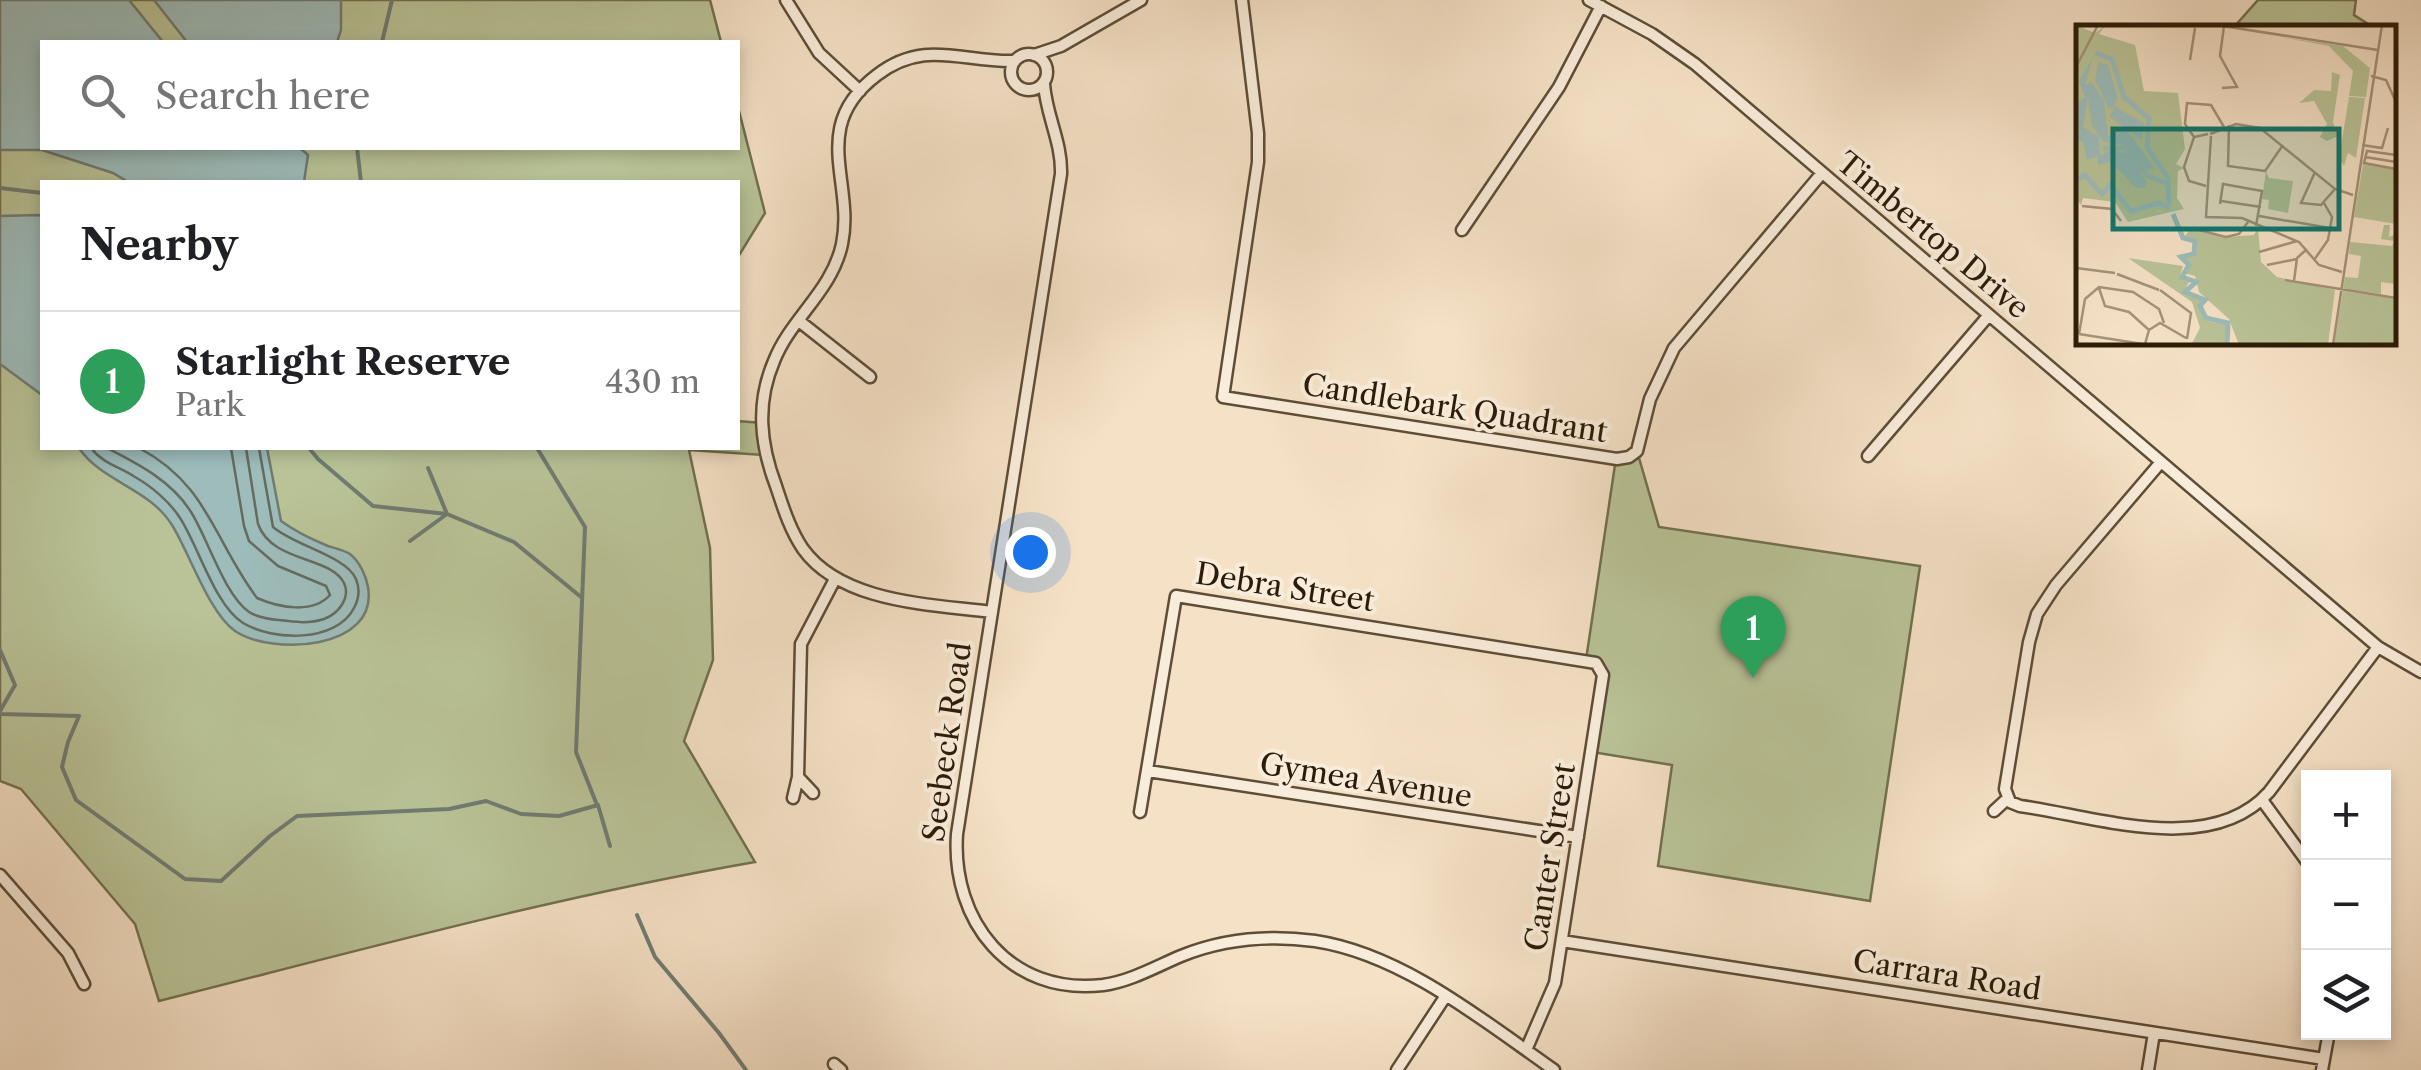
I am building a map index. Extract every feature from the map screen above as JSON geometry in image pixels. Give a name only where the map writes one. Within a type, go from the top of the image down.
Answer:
[{"type":"street","points":[[786,0],[819,53],[860,91]]},
{"type":"street","points":[[991,612],[881,596],[835,579],[813,561],[797,540],[763,444],[762,413],[768,378],[779,349],[831,275],[842,246],[844,210],[837,164],[838,140],[844,119],[860,91],[878,74],[910,57],[945,52],[988,62],[1034,55],[1061,46],[1142,0]]},
{"type":"street","name":"Candlebark Quadrant","points":[[1242,0],[1258,162],[1218,400],[1629,458],[1638,449],[1647,408],[1674,348],[1822,173]]},
{"type":"street","name":"Timbertop Drive","points":[[1589,0],[1684,56],[2378,647],[2421,672]]},
{"type":"street","points":[[1462,230],[1559,88],[1602,6]]},
{"type":"street","points":[[1026,90],[1044,84],[1047,68],[1061,46]]},
{"type":"street","points":[[1034,55],[1047,68]]},
{"type":"street","points":[[1013,80],[1015,60]]},
{"type":"street","points":[[988,62],[1046,108]]},
{"type":"street","name":"Seebeck Road","points":[[1044,84],[1046,108],[1059,145],[1061,174],[956,858],[960,892],[971,916],[1002,955],[1042,979],[1094,986],[1129,979],[1216,945],[1255,939],[1329,944],[1376,958],[1445,997],[1554,1070]]},
{"type":"street","points":[[1868,456],[1989,315]]},
{"type":"street","points":[[799,321],[870,378]]},
{"type":"street","points":[[2007,799],[2005,789],[2037,614],[2056,585],[2161,462]]},
{"type":"street","points":[[792,798],[798,777],[800,644],[835,579]]},
{"type":"street","name":"Debra Street","points":[[1140,812],[1176,596],[1586,660],[1600,667]]},
{"type":"street","points":[[2007,799],[2020,806],[2178,829],[2221,822],[2262,800],[2378,647]]},
{"type":"street","name":"Canter Street","points":[[1526,1050],[1550,998],[1562,941],[1602,680],[1600,667]]},
{"type":"street","name":"Gymea Avenue","points":[[1148,772],[1578,837]]},
{"type":"street","points":[[798,777],[814,793]]},
{"type":"street","points":[[1994,811],[2007,799]]},
{"type":"street","points":[[2262,800],[2306,860]]},
{"type":"street","points":[[0,875],[68,953],[84,984]]},
{"type":"street","name":"Carrara Road","points":[[1562,941],[2154,1033],[2323,1065]]},
{"type":"street","points":[[1397,1070],[1445,997]]},
{"type":"street","points":[[2148,1070],[2154,1033]]},
{"type":"street","points":[[2323,1065],[2327,1040]]},
{"type":"green space","points":[[0,0],[710,0],[720,40],[40,40],[40,150],[740,150],[740,115],[765,213],[740,254],[740,180],[40,180],[40,450],[689,450],[710,548],[713,660],[684,741],[755,862],[530,908],[159,1001],[135,924],[21,789],[0,781]]},
{"type":"green space","points":[[2258,0],[2356,0],[2354,15],[2370,25],[2236,25]]},
{"type":"green space","points":[[740,421],[762,423],[765,455],[689,450],[740,450]]},
{"type":"green space","points":[[1637,451],[1659,527],[1920,566],[1870,901],[1658,866],[1672,765],[1592,752],[1603,675],[1586,660],[1616,458]]},
{"type":"water","points":[[0,0],[129,0],[161,40],[40,40],[40,150],[0,150]]},
{"type":"water","points":[[154,0],[341,0],[338,40],[185,40]]},
{"type":"water","points":[[42,150],[302,150],[308,155],[304,180],[125,180]]},
{"type":"water","points":[[0,216],[40,216],[40,394],[0,364]]},
{"type":"water","points":[[81,450],[267,450],[281,521],[354,557],[367,583],[367,608],[357,624],[320,642],[273,644],[235,631],[217,611],[162,512]]},
{"type":"waterway","points":[[382,40],[392,0]]},
{"type":"waterway","points":[[357,150],[361,180]]},
{"type":"waterway","points":[[0,188],[40,193]]},
{"type":"waterway","points":[[311,450],[373,506],[447,514],[514,542],[581,597]]},
{"type":"waterway","points":[[538,450],[585,527],[576,752],[597,805]]},
{"type":"waterway","points":[[410,541],[447,514],[428,468]]},
{"type":"waterway","points":[[0,650],[15,685],[0,711]]},
{"type":"waterway","points":[[0,714],[79,716],[62,767],[76,800],[185,879],[221,881],[297,816],[449,809],[486,801],[521,814],[559,816],[598,805],[610,846]]},
{"type":"waterway","points":[[637,915],[655,957],[746,1070]]},
{"type":"place","name":"Starlight Reserve","points":[[1753,678]]}]
